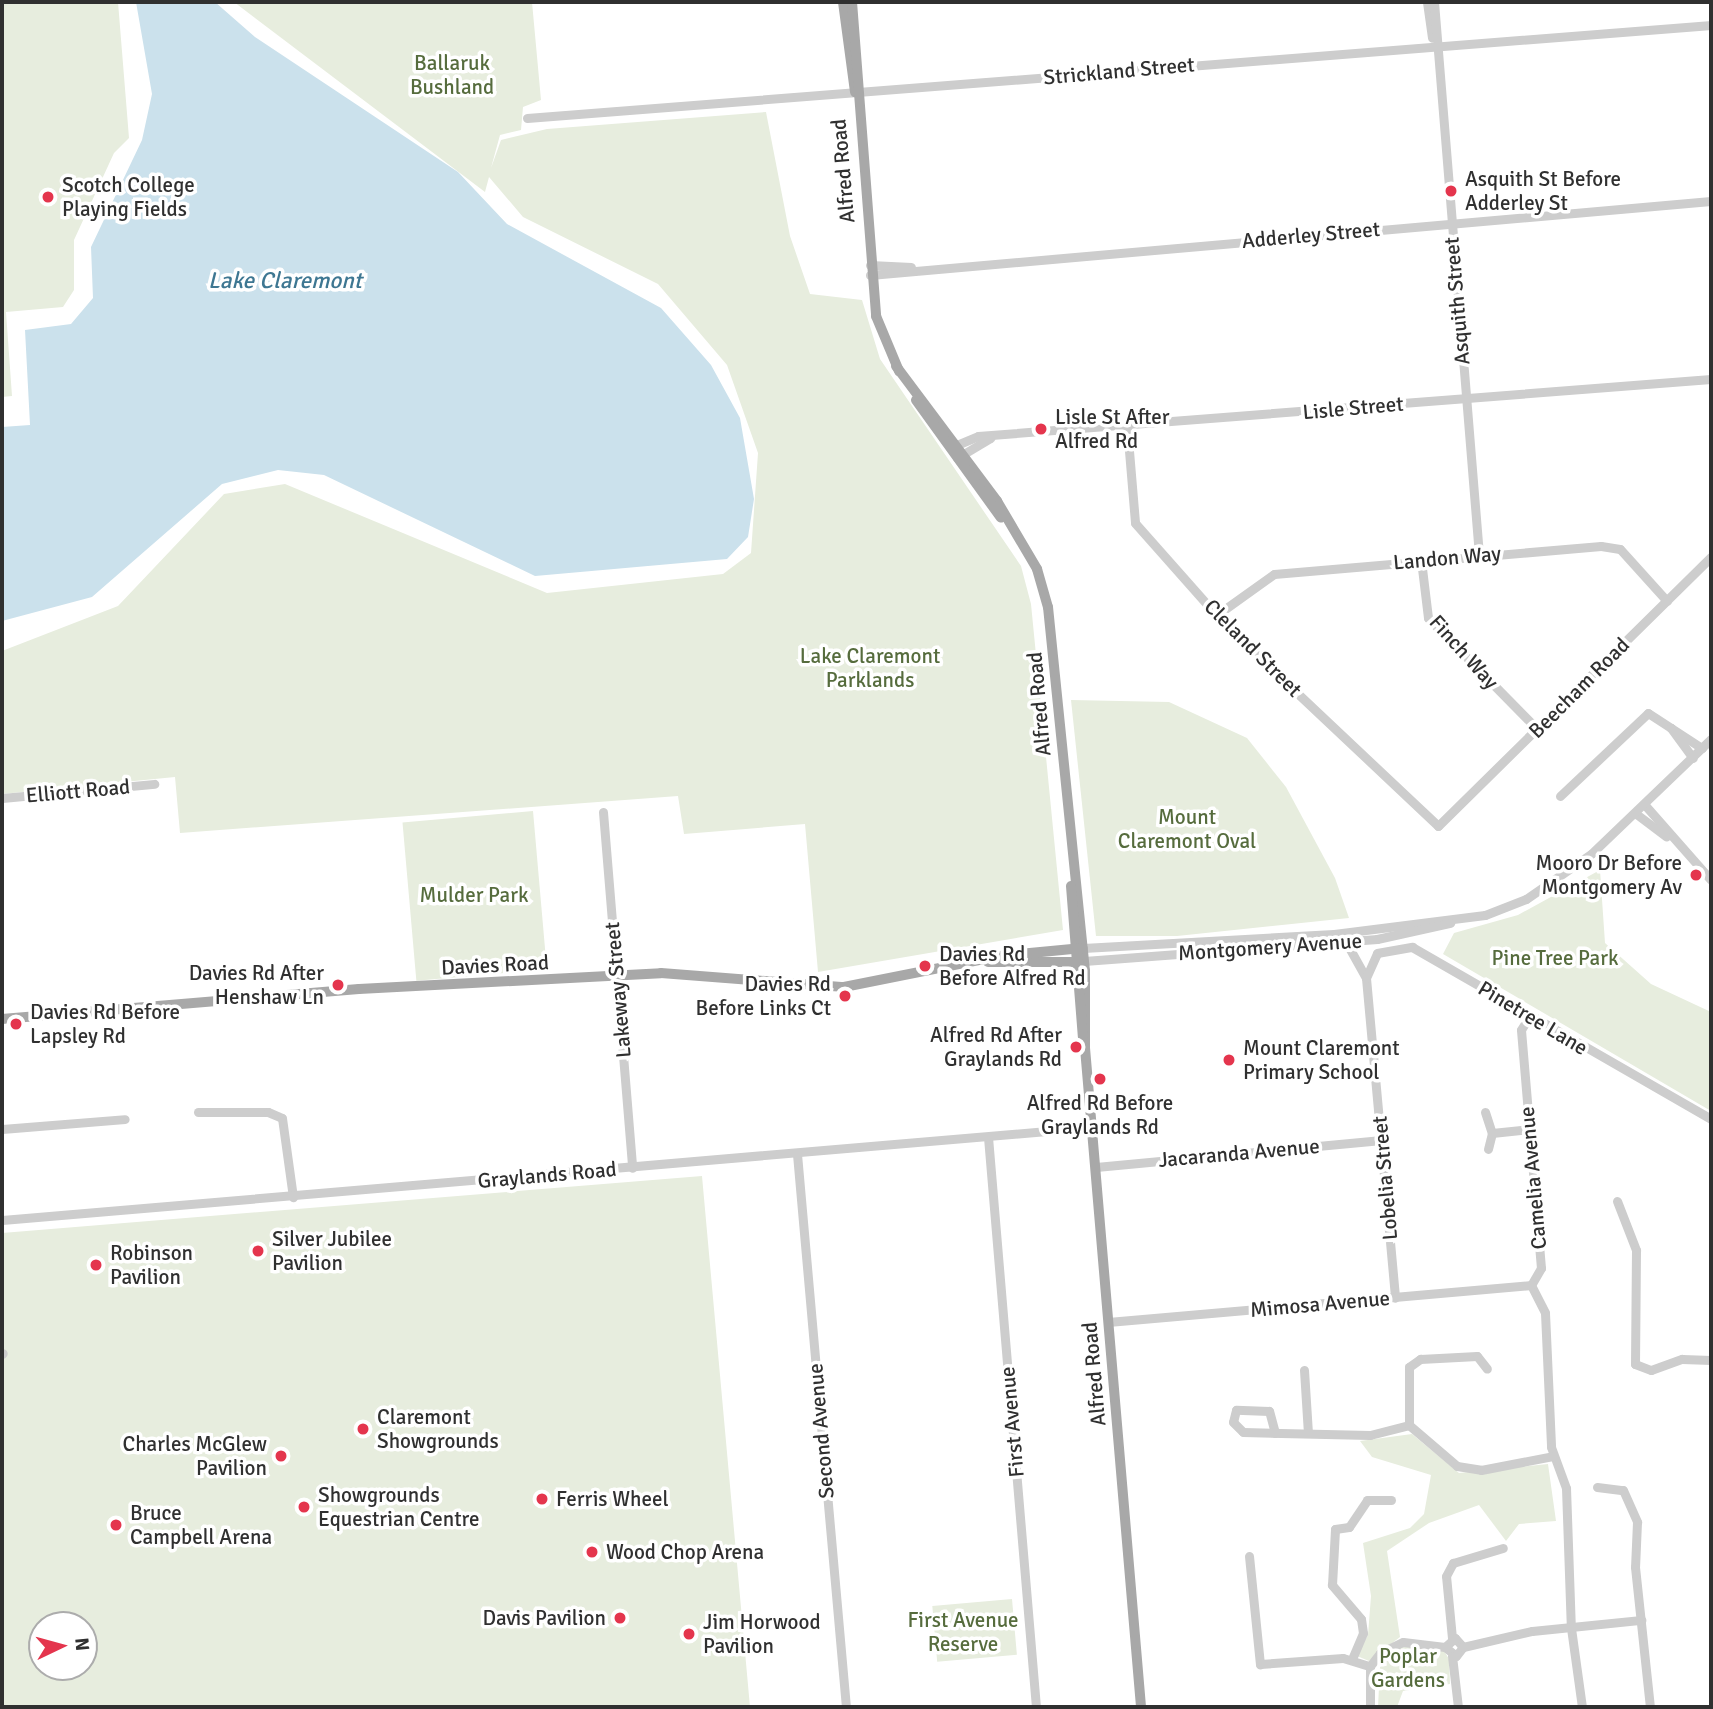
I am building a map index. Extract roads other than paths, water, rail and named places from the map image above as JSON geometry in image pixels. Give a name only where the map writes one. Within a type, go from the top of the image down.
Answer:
[{"type":"main road","name":"Alfred Road","points":[[843,2],[856,94]]},
{"type":"main road","name":"Alfred Road","points":[[852,2],[856,94],[870,270],[882,340],[896,366],[957,450],[1037,569],[1048,607],[1142,1704]]},
{"type":"main road","name":"Davies Road","points":[[2,1019],[617,976],[694,973],[844,987],[1077,948]]},
{"type":"main road","name":"Davies Road","points":[[988,962],[1078,962]]},
{"type":"street","name":"Asquith Street","points":[[1427,2],[1435,46]]},
{"type":"street","name":"Asquith Street","points":[[1433,2],[1479,555]]},
{"type":"street","name":"Strickland Street","points":[[527,118],[1711,25]]},
{"type":"street","name":"Adderley Street","points":[[870,270],[1711,201]]},
{"type":"street","name":"Lisle Street","points":[[957,450],[995,437],[1711,379]]},
{"type":"street","name":"Cleland Street","points":[[1127,427],[1135,523],[1218,614],[1438,826],[1447,818]]},
{"type":"street","name":"Landon Way","points":[[1218,614],[1274,574],[1479,555],[1620,548],[1667,601]]},
{"type":"street","name":"Beecham Road","points":[[1447,818],[1711,557]]},
{"type":"street","name":"Finch Way","points":[[1421,560],[1428,618],[1537,729]]},
{"type":"street","points":[[1560,796],[1644,714],[1656,714],[1671,728],[1693,758]]},
{"type":"street","points":[[1671,728],[1703,748]]},
{"type":"street","name":"Montgomery Avenue","points":[[1077,948],[1411,935],[1526,899],[1635,813],[1711,739]]},
{"type":"street","name":"Elliott Road","points":[[2,798],[154,784]]},
{"type":"street","points":[[1644,804],[1667,836],[1711,880]]},
{"type":"street","name":"Lakeway Street","points":[[603,812],[632,1168]]},
{"type":"street","points":[[1635,813],[1667,836]]},
{"type":"street","name":"Montgomery Avenue","points":[[1078,962],[1337,939]]},
{"type":"street","name":"Lobelia Street","points":[[1337,939],[1355,948],[1366,978],[1395,1298]]},
{"type":"street","name":"Pinetree Lane","points":[[1366,978],[1377,953],[1412,947],[1529,1017],[1711,1119]]},
{"type":"street","name":"Camelia Avenue","points":[[1529,1017],[1521,1030],[1541,1268],[1531,1285]]},
{"type":"street","points":[[198,1112],[268,1111],[282,1118],[293,1197]]},
{"type":"street","points":[[1485,1112],[1492,1133],[1488,1149]]},
{"type":"street","points":[[2,1129],[125,1119]]},
{"type":"street","name":"Graylands Road","points":[[2,1220],[1093,1127]]},
{"type":"street","points":[[1492,1133],[1529,1129]]},
{"type":"street","name":"First Avenue","points":[[988,1137],[1037,1707]]},
{"type":"street","name":"Jacaranda Avenue","points":[[1096,1167],[1382,1140]]},
{"type":"street","name":"Second Avenue","points":[[797,1154],[846,1707]]},
{"type":"street","points":[[1617,1201],[1636,1250],[1635,1364],[1651,1370],[1682,1359],[1711,1360]]},
{"type":"street","points":[[1531,1285],[1545,1313],[1553,1456],[1566,1488],[1571,1628],[1582,1707]]},
{"type":"street","name":"Mimosa Avenue","points":[[1108,1322],[1531,1285]]},
{"type":"street","points":[[1409,1426],[1409,1367],[1420,1359],[1477,1356],[1487,1369]]},
{"type":"street","points":[[1304,1370],[1308,1433]]},
{"type":"street","points":[[1275,1433],[1269,1411],[1236,1410],[1233,1422],[1243,1432],[1275,1433],[1308,1433],[1370,1435],[1409,1426]]},
{"type":"street","points":[[1409,1426],[1457,1466],[1481,1470],[1553,1456]]},
{"type":"street","points":[[1597,1487],[1623,1490],[1630,1498],[1637,1522],[1641,1620],[1650,1707]]},
{"type":"street","points":[[1352,1659],[1362,1619],[1332,1586],[1335,1529],[1349,1527],[1367,1500],[1391,1500]]},
{"type":"street","points":[[1445,1647],[1452,1639],[1446,1576],[1453,1563],[1503,1548]]},
{"type":"street","points":[[1249,1556],[1261,1664],[1352,1659],[1370,1666]]},
{"type":"street","points":[[1452,1656],[1463,1647],[1571,1628],[1641,1620]]},
{"type":"street","points":[[1452,1639],[1463,1647]]},
{"type":"street","points":[[1370,1666],[1402,1642],[1445,1647],[1452,1656],[1458,1707]]},
{"type":"street","points":[[1370,1666],[1370,1707]]},
{"type":"water","name":"Lake Claremont","points":[[136,2],[215,2],[255,37],[458,172],[507,224],[661,308],[711,365],[740,418],[754,499],[748,537],[727,559],[535,576],[324,475],[278,470],[222,484],[92,597],[2,621],[2,427],[30,425],[25,330],[71,324],[93,298],[91,247],[142,140],[152,94]]},
{"type":"place","name":"Asquith St Before Adderley St","points":[[1451,191]]},
{"type":"place","name":"Scotch College Playing Fields","points":[[48,197]]},
{"type":"place","name":"Lisle St After Alfred Rd","points":[[1041,429]]},
{"type":"place","name":"Mooro Dr Before Montgomery Av","points":[[1696,875]]},
{"type":"place","name":"Davies Rd Before Alfred Rd","points":[[925,966]]},
{"type":"place","name":"Davies Rd After Henshaw Ln","points":[[338,985]]},
{"type":"place","name":"Davies Rd Before Links Ct","points":[[845,996]]},
{"type":"place","name":"Davies Rd Before Lapsley Rd","points":[[16,1024]]},
{"type":"place","name":"Alfred Rd After Graylands Rd","points":[[1076,1047]]},
{"type":"place","name":"Mount Claremont Primary School","points":[[1229,1060]]},
{"type":"place","name":"Alfred Rd Before Graylands Rd","points":[[1100,1079]]},
{"type":"place","name":"Silver Jubilee Pavilion","points":[[258,1251]]},
{"type":"place","name":"Robinson Pavilion","points":[[96,1265]]},
{"type":"place","name":"Claremont Showgrounds","points":[[363,1429]]},
{"type":"place","name":"Charles McGlew Pavilion","points":[[281,1456]]},
{"type":"place","name":"Ferris Wheel","points":[[542,1499]]},
{"type":"place","name":"Showgrounds Equestrian Centre","points":[[304,1507]]},
{"type":"place","name":"Bruce Campbell Arena","points":[[116,1525]]},
{"type":"place","name":"Wood Chop Arena","points":[[592,1552]]},
{"type":"place","name":"Davis Pavilion","points":[[620,1618]]},
{"type":"place","name":"Jim Horwood Pavilion","points":[[689,1634]]},
{"type":"park label","name":"Ballaruk Bushland","points":[[452,75]]},
{"type":"park label","name":"Lake Claremont Parklands","points":[[870,668]]},
{"type":"park label","name":"Mount Claremont Oval","points":[[1187,829]]},
{"type":"park label","name":"Mulder Park","points":[[474,895]]},
{"type":"park label","name":"Pine Tree Park","points":[[1555,958]]},
{"type":"park label","name":"First Avenue Reserve","points":[[963,1632]]},
{"type":"park label","name":"Poplar Gardens","points":[[1408,1668]]}]
